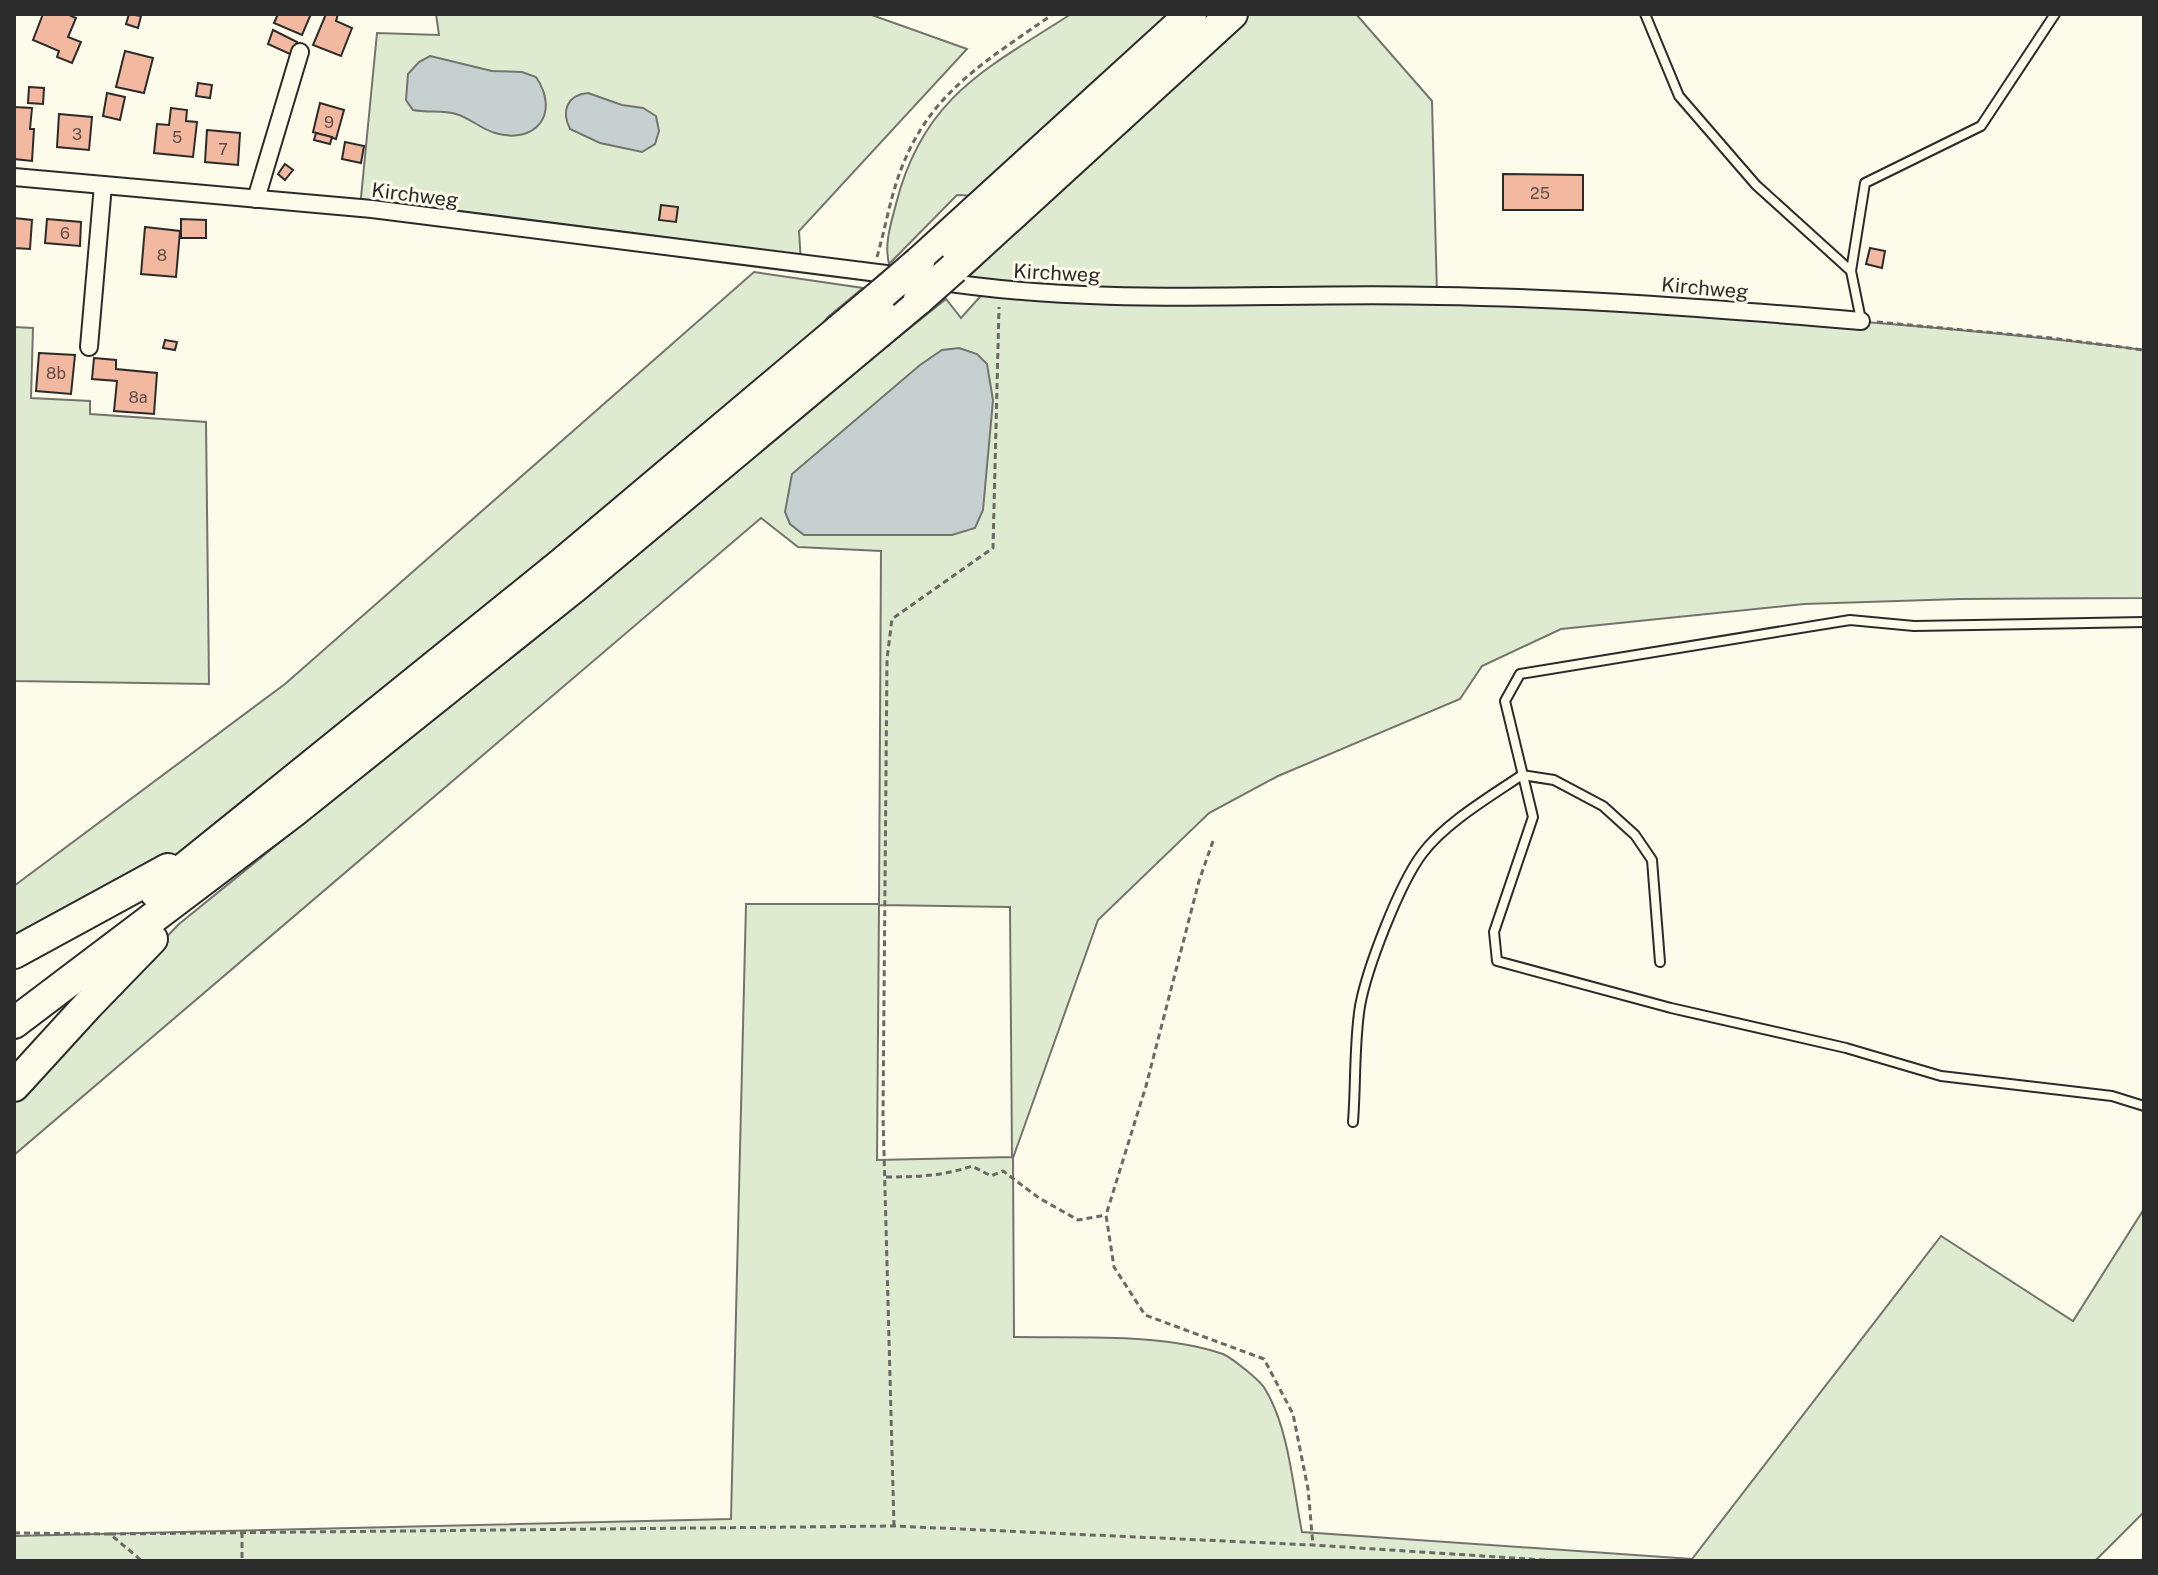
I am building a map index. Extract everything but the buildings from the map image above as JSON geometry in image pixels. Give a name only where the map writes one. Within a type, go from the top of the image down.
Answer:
[{"type":"highway","points":[[14,1008],[560,565],[878,282],[919,262],[1191,14]]},
{"type":"highway","points":[[14,1023],[293,812],[577,585],[919,299],[1232,14]]},
{"type":"highway","points":[[14,1086],[132,958],[293,812]]},
{"type":"highway","points":[[14,953],[212,846]]},
{"type":"street","points":[[256,199],[300,52]]},
{"type":"street","name":"Kirchweg","points":[[14,177],[388,211],[878,282],[1149,298],[1436,295],[1616,301],[1861,321]]},
{"type":"street","points":[[89,347],[103,185]]},
{"type":"lane","points":[[1645,14],[1679,96],[1756,185],[1851,271]]},
{"type":"lane","points":[[1861,321],[1851,271],[1865,183],[1981,126],[2055,14]]},
{"type":"lane","points":[[2144,622],[1914,626],[1850,620],[1520,674],[1505,701],[1533,817],[1494,932],[1497,961],[1671,1008],[1846,1048],[1941,1076],[2112,1096],[2144,1106]]},
{"type":"lane","points":[[1353,1122],[1361,1005],[1403,885],[1423,852],[1469,811],[1522,775],[1554,780],[1603,806],[1635,835],[1652,860],[1660,962]]},
{"type":"path","points":[[878,282],[903,164],[929,116],[943,97],[970,73],[1053,14]]},
{"type":"path","points":[[894,1526],[885,1177],[887,674],[890,632],[892,619],[993,548],[999,290]]},
{"type":"path","points":[[1861,321],[2051,338],[2144,350]]},
{"type":"path","points":[[1213,841],[1199,881],[1146,1086],[1106,1215],[1114,1267],[1145,1315],[1264,1359],[1293,1414],[1308,1489],[1313,1545]]},
{"type":"path","points":[[885,1177],[952,1173],[972,1166],[991,1176],[1003,1171],[1039,1198],[1078,1220],[1106,1215]]},
{"type":"path","points":[[14,1533],[894,1526],[1313,1545],[1560,1561]]},
{"type":"path","points":[[242,1532],[242,1561]]},
{"type":"path","points":[[110,1534],[142,1561]]},
{"type":"green space","points":[[436,14],[869,14],[967,49],[799,231],[801,262],[360,208],[377,33],[439,35]]},
{"type":"green space","points":[[1071,14],[1178,14],[977,196],[957,195],[889,264],[889,234],[908,167],[941,111],[985,70]]},
{"type":"green space","points":[[1249,14],[1356,14],[1432,101],[1437,295],[1879,323],[2144,350],[2144,598],[1804,604],[1561,629],[1482,666],[1460,699],[1278,776],[1209,813],[1098,920],[1013,1158],[1014,1337],[1148,1340],[1200,1347],[1233,1360],[1262,1385],[1280,1422],[1302,1532],[1692,1559],[1941,1236],[2073,1321],[2144,1209],[2144,1512],[2095,1561],[14,1561],[14,1536],[731,1519],[746,904],[879,904],[881,551],[798,547],[761,518],[14,1155],[14,1101],[179,924],[946,299],[961,318],[987,289],[1010,284],[968,277]],"holes":[[[879,905],[1010,907],[1012,1157],[877,1160]]]},
{"type":"green space","points":[[754,272],[863,288],[661,471],[168,865],[14,951],[14,886],[285,684]]},
{"type":"green space","points":[[14,327],[33,328],[31,398],[90,401],[90,414],[206,422],[209,684],[14,681]]},
{"type":"shaded area","points":[[430,56],[492,71],[522,72],[536,77],[546,103],[540,123],[522,135],[509,136],[490,131],[456,114],[413,110],[406,100],[408,74]]},
{"type":"shaded area","points":[[588,93],[622,105],[643,108],[656,116],[659,131],[655,144],[642,152],[600,143],[570,129],[566,116],[568,105],[575,97]]},
{"type":"shaded area","points":[[959,348],[977,354],[987,364],[993,400],[983,510],[975,528],[952,535],[804,535],[790,524],[785,512],[792,474],[920,365],[942,350]]}]
